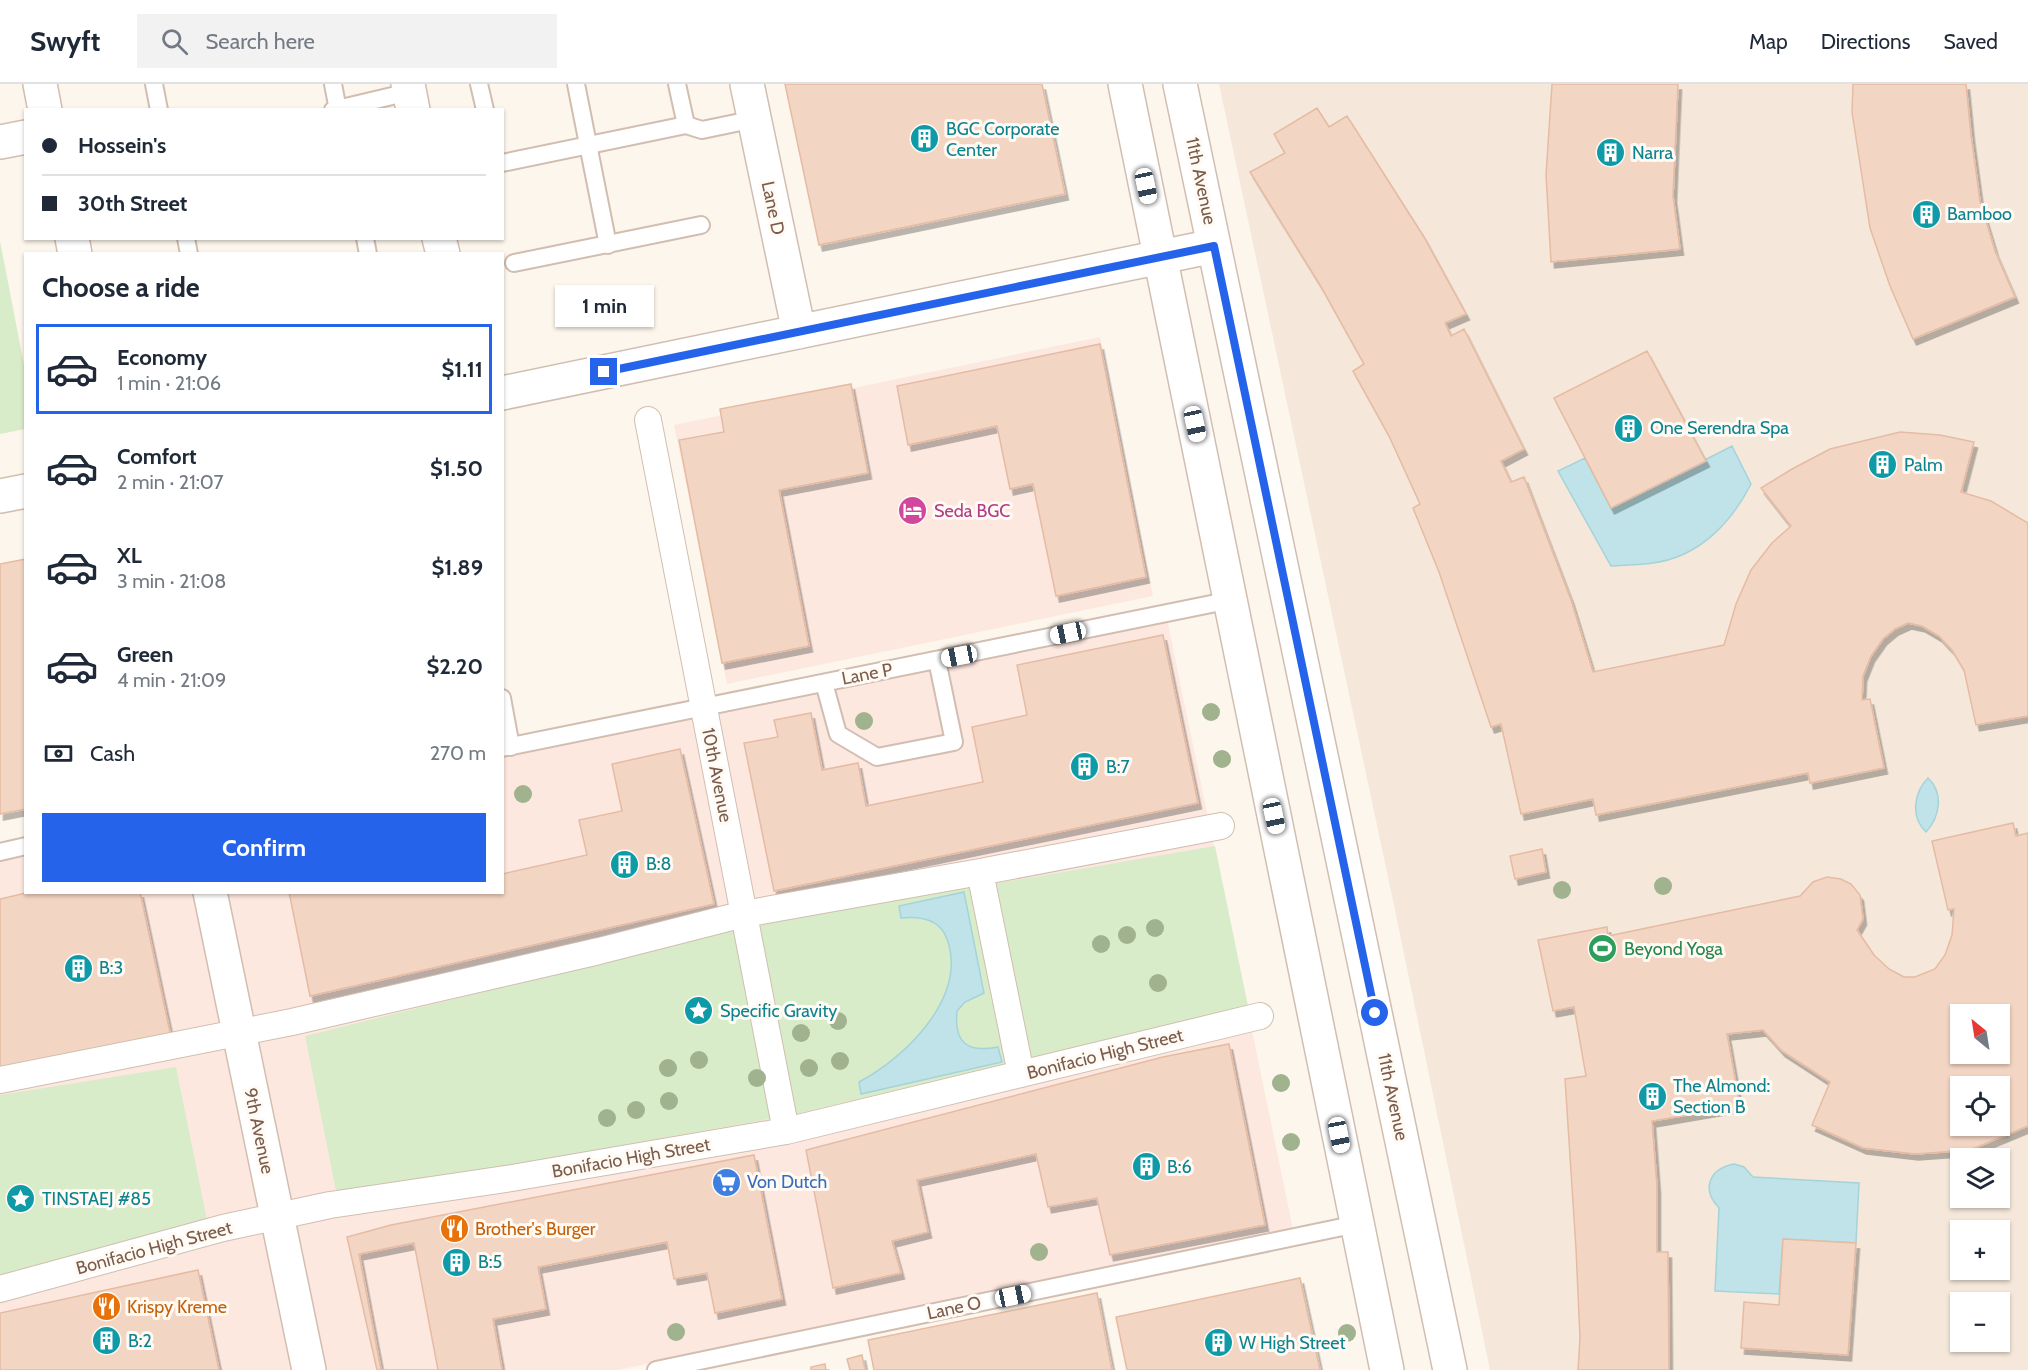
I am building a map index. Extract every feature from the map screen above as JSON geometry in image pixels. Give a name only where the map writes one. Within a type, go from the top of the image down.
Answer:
[{"type":"street","points":[[40,84],[45,108]]},
{"type":"street","name":"Lane D","points":[[747,84],[799,332]]},
{"type":"street","points":[[1125,84],[1387,1370]]},
{"type":"street","name":"11th Avenue","points":[[1180,84],[1450,1370]]},
{"type":"street","points":[[0,142],[24,137]]},
{"type":"street","points":[[504,393],[1214,246]]},
{"type":"street","name":"10th Avenue","points":[[648,420],[786,1131]]},
{"type":"street","points":[[0,496],[24,491]]},
{"type":"street","points":[[0,1080],[239,1032],[599,951],[744,914],[980,873],[1221,826]]},
{"type":"street","points":[[980,873],[1022,1074]]},
{"type":"street","name":"9th Avenue","points":[[210,894],[309,1370]]},
{"type":"street","name":"Bonifacio High Street","points":[[0,1289],[223,1228],[278,1216],[330,1205],[523,1176],[786,1131],[1260,1016]]},
{"type":"lane","points":[[154,84],[159,108]]},
{"type":"lane","points":[[333,84],[336,108]]},
{"type":"lane","points":[[480,84],[485,108]]},
{"type":"lane","points":[[576,84],[608,245]]},
{"type":"lane","points":[[677,84],[686,125]]},
{"type":"lane","points":[[341,108],[410,95]]},
{"type":"lane","points":[[504,163],[686,125],[702,130],[754,119]]},
{"type":"lane","points":[[514,263],[701,225]]},
{"type":"lane","name":"Lane P","points":[[507,748],[1231,600]]},
{"type":"lane","points":[[824,683],[838,735],[877,757],[954,742],[937,660]]},
{"type":"lane","points":[[504,718],[507,748]]},
{"type":"lane","points":[[0,852],[24,846]]},
{"type":"lane","name":"Lane O","points":[[656,1370],[697,1366],[1357,1224]]},
{"type":"shaded area","points":[[1219,84],[2028,84],[2028,1370],[1490,1370],[1391,891]]},
{"type":"shaded area","name":"Seda BGC","points":[[1100,337],[1153,596],[727,684],[674,425]]},
{"type":"shaded area","points":[[1167,619],[1293,1229],[618,1370],[0,1370],[0,861],[24,855],[24,894],[504,894],[504,757]]},
{"type":"green space","points":[[0,241],[24,365],[24,429],[0,434]]},
{"type":"green space","points":[[1215,846],[1248,1006],[792,1115],[337,1196],[305,1036],[757,924]]},
{"type":"green space","points":[[176,1067],[208,1225],[0,1278],[0,1095]]},
{"type":"water","points":[[1732,446],[1751,484],[1734,512],[1712,536],[1699,546],[1685,554],[1653,563],[1611,566],[1558,471],[1585,458],[1611,508]]},
{"type":"water","points":[[1928,778],[1936,791],[1938,805],[1931,826],[1926,832],[1918,819],[1916,805],[1920,790]]},
{"type":"water","points":[[964,892],[984,993],[965,1002],[957,1011],[958,1031],[960,1038],[971,1047],[998,1047],[1002,1062],[861,1094],[859,1082],[895,1058],[913,1042],[941,1003],[949,982],[951,961],[944,932],[929,920],[901,918],[899,906]]},
{"type":"water","points":[[1734,1164],[1744,1167],[1753,1177],[1859,1183],[1856,1243],[1783,1239],[1779,1294],[1715,1291],[1719,1208],[1713,1201],[1709,1187],[1710,1181],[1719,1170]]},
{"type":"building","name":"BGC Corporate Center","points":[[785,84],[1042,84],[1065,194],[819,245]]},
{"type":"building","name":"Narra","points":[[1552,84],[1678,84],[1673,196],[1680,249],[1551,262],[1546,175]]},
{"type":"building","name":"Bamboo","points":[[1853,84],[1966,84],[1980,201],[1995,251],[2015,297],[1913,339],[1890,286],[1870,228],[1852,112]]},
{"type":"building","name":"Palm","points":[[1317,108],[1329,127],[1347,116],[1424,237],[1466,314],[1445,323],[1451,336],[1464,329],[1524,449],[1501,461],[1511,482],[1524,477],[1571,600],[1593,672],[1724,645],[1736,604],[1751,570],[1772,543],[1791,526],[1761,488],[1830,449],[1900,432],[1940,435],[1974,442],[1961,492],[1991,501],[2028,523],[2028,716],[1976,725],[1964,670],[1952,650],[1939,636],[1922,626],[1908,623],[1895,629],[1883,639],[1871,656],[1863,676],[1862,700],[1870,699],[1884,768],[1810,783],[1808,773],[1596,815],[1593,799],[1521,814],[1501,724],[1491,727],[1439,572],[1413,508],[1420,504],[1389,436],[1353,371],[1364,364],[1320,285],[1250,172],[1285,153],[1274,134]]},
{"type":"building","points":[[1100,344],[1146,577],[1056,596],[1033,484],[1010,489],[997,426],[908,445],[897,386]]},
{"type":"building","name":"One Serendra Spa","points":[[1647,351],[1706,461],[1611,508],[1554,398]]},
{"type":"building","points":[[851,384],[868,473],[779,490],[809,646],[722,663],[679,440],[724,432],[720,409]]},
{"type":"building","points":[[24,559],[24,809],[0,814],[0,564]]},
{"type":"building","name":"B:7","points":[[1163,635],[1198,803],[774,891],[744,743],[778,737],[774,720],[811,713],[822,770],[858,763],[866,806],[983,782],[972,727],[1027,715],[1017,665]]},
{"type":"building","name":"B:8","points":[[680,749],[714,904],[310,996],[289,894],[504,894],[504,874],[587,855],[579,820],[622,811],[612,764]]},
{"type":"building","name":"The Almond: Section B","points":[[2013,823],[2016,836],[2028,833],[2028,1126],[2010,1133],[2010,1076],[1950,1076],[1950,1136],[2004,1136],[1975,1148],[1950,1148],[1950,1151],[1915,1154],[1863,1148],[1812,1125],[1830,1082],[1782,1051],[1763,1030],[1727,1034],[1740,1106],[1652,1121],[1657,1187],[1657,1252],[1668,1252],[1669,1370],[1578,1370],[1580,1338],[1565,1079],[1586,1076],[1574,1007],[1553,1011],[1538,940],[1607,927],[1608,936],[1800,896],[1813,882],[1827,877],[1841,879],[1851,884],[1860,895],[1863,919],[1857,930],[1874,955],[1889,969],[1904,977],[1915,977],[1935,969],[1945,955],[1952,935],[1954,909],[1948,910],[1932,841]]},
{"type":"building","points":[[1542,849],[1546,872],[1515,879],[1510,856]]},
{"type":"building","name":"B:3","points":[[24,893],[140,894],[171,1037],[0,1071],[0,899]]},
{"type":"building","name":"B:6","points":[[1229,1044],[1265,1225],[1110,1255],[1097,1198],[1048,1207],[1036,1154],[917,1180],[928,1232],[892,1241],[901,1273],[833,1288],[806,1150],[1163,1057]]},
{"type":"building","name":"B:5","points":[[754,1155],[782,1299],[715,1313],[707,1273],[674,1279],[667,1242],[538,1267],[546,1309],[493,1319],[502,1370],[377,1370],[347,1237],[391,1225]]},
{"type":"building","points":[[1783,1239],[1856,1243],[1848,1355],[1741,1348],[1744,1302],[1779,1305]]},
{"type":"building","points":[[414,1243],[438,1370],[381,1370],[359,1254]]},
{"type":"building","name":"B:2","points":[[198,1270],[219,1370],[0,1370],[0,1313]]},
{"type":"building","name":"W High Street","points":[[1300,1278],[1320,1370],[1127,1370],[1116,1317]]},
{"type":"building","points":[[1097,1293],[1112,1370],[874,1370],[868,1340]]},
{"type":"building","points":[[862,1355],[865,1370],[850,1370],[847,1359]]},
{"type":"building","points":[[825,1364],[826,1370],[811,1370],[811,1367]]},
{"type":"place","name":"BGC Corporate Center","points":[[925,139]]},
{"type":"place","name":"Narra","points":[[1611,153]]},
{"type":"place","name":"Bamboo","points":[[1926,214]]},
{"type":"place","name":"One Serendra Spa","points":[[1629,428]]},
{"type":"place","name":"Palm","points":[[1883,465]]},
{"type":"place","name":"Seda BGC","points":[[913,511]]},
{"type":"place","name":"B:7","points":[[1085,767]]},
{"type":"place","name":"B:8","points":[[625,864]]},
{"type":"place","name":"Beyond Yoga","points":[[1603,949]]},
{"type":"place","name":"B:3","points":[[78,968]]},
{"type":"place","name":"Specific Gravity","points":[[699,1011]]},
{"type":"place","name":"The Almond: Section B","points":[[1652,1096]]},
{"type":"place","name":"B:6","points":[[1146,1167]]},
{"type":"place","name":"Von Dutch","points":[[726,1182]]},
{"type":"place","name":"TINSTAEJ #85","points":[[21,1199]]},
{"type":"place","name":"Brother's Burger","points":[[454,1229]]},
{"type":"place","name":"B:5","points":[[457,1262]]},
{"type":"place","name":"Krispy Kreme","points":[[106,1307]]},
{"type":"place","name":"B:2","points":[[107,1341]]},
{"type":"place","name":"W High Street","points":[[1218,1343]]},
{"type":"route","points":[[604,372],[1214,246],[1375,1013]]}]
